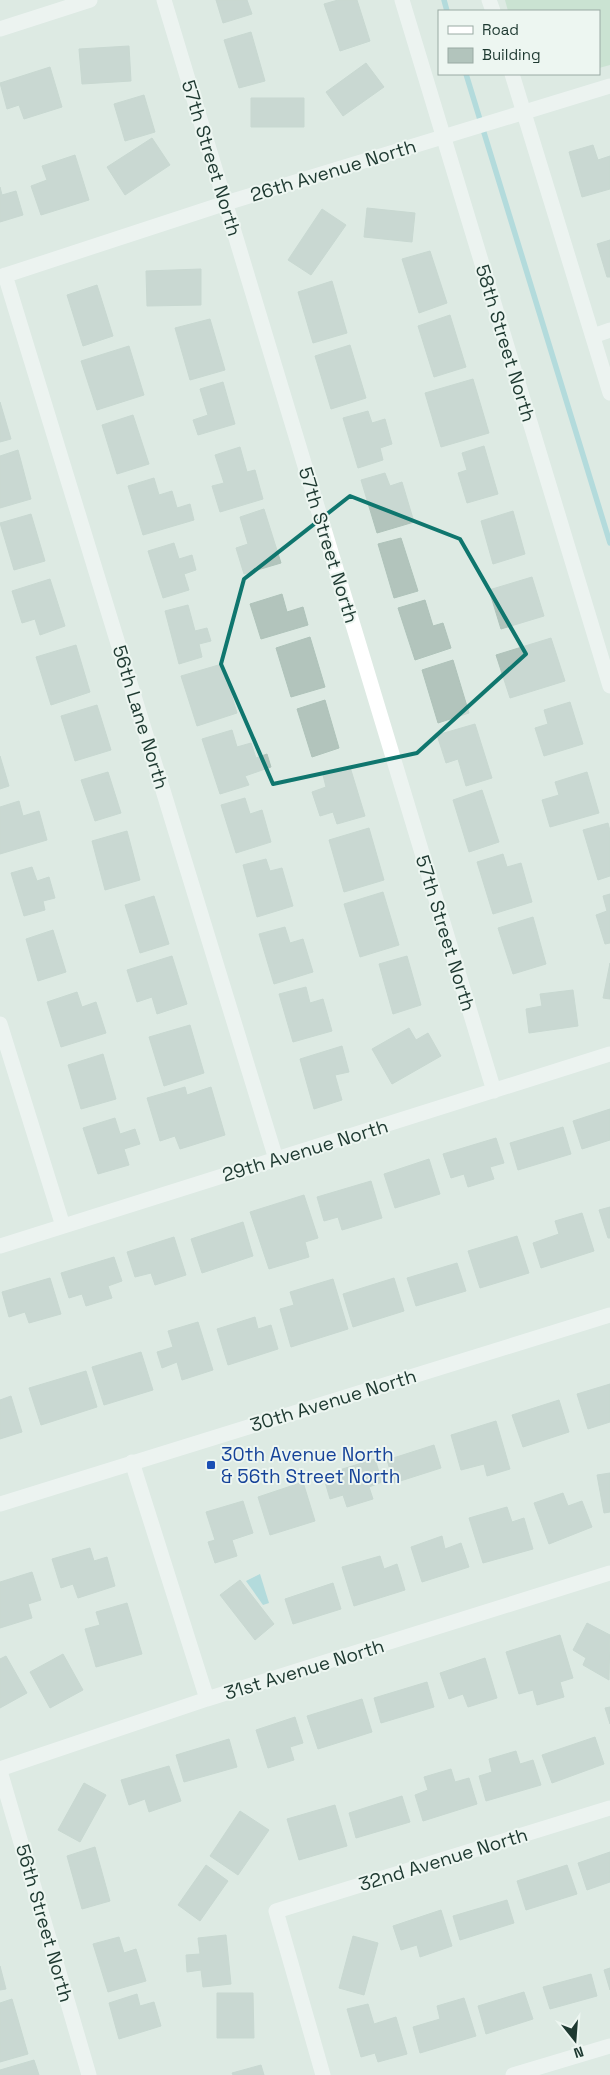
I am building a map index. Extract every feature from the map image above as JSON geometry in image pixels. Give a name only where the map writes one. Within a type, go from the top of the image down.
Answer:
[{"type":"street","points":[[0,29],[90,0]]},
{"type":"street","name":"57th Street North","points":[[164,0],[494,1091]]},
{"type":"street","name":"58th Street North","points":[[402,0],[448,135],[610,686]]},
{"type":"street","points":[[512,75],[517,114],[593,336],[610,393]]},
{"type":"street","name":"26th Avenue North","points":[[3,276],[226,203],[610,86]]},
{"type":"street","name":"56th Lane North","points":[[3,276],[276,1159]]},
{"type":"street","points":[[593,336],[610,330]]},
{"type":"street","points":[[0,1024],[63,1226]]},
{"type":"street","name":"29th Avenue North","points":[[0,1246],[610,1054]]},
{"type":"street","name":"30th Avenue North","points":[[0,1504],[610,1315]]},
{"type":"street","points":[[132,1462],[207,1699]]},
{"type":"street","name":"31st Avenue North","points":[[0,1770],[207,1699],[610,1573]]},
{"type":"street","name":"56th Street North","points":[[0,1770],[89,2075]]},
{"type":"street","name":"32nd Avenue North","points":[[324,2075],[276,1911],[610,1808]]},
{"type":"street","points":[[513,2075],[556,2069],[610,2046]]},
{"type":"highlighted area","points":[[350,496],[460,539],[526,654],[417,753],[273,784],[221,664],[244,579]]},
{"type":"green space","points":[[505,0],[610,0],[610,65],[600,68],[600,10],[508,10]]},
{"type":"water","points":[[260,1574],[269,1603],[263,1605],[246,1581]]},
{"type":"building","points":[[216,0],[247,0],[252,14],[223,23]]},
{"type":"building","points":[[338,0],[357,0],[370,41],[340,51],[324,4]]},
{"type":"building","points":[[251,32],[265,81],[239,88],[224,40]]},
{"type":"building","points":[[129,46],[131,81],[82,84],[79,49]]},
{"type":"building","points":[[366,63],[384,87],[343,116],[326,92]]},
{"type":"building","points":[[50,67],[62,107],[24,119],[19,105],[7,109],[0,83]]},
{"type":"building","points":[[144,95],[155,132],[125,141],[114,104]]},
{"type":"building","points":[[251,98],[304,98],[304,127],[251,127]]},
{"type":"building","points":[[152,138],[170,165],[125,195],[107,167]]},
{"type":"building","points":[[593,145],[598,160],[610,156],[610,189],[582,197],[569,152]]},
{"type":"building","points":[[75,155],[89,200],[41,215],[31,186],[47,180],[42,166]]},
{"type":"building","points":[[0,187],[2,195],[16,191],[23,215],[0,222]]},
{"type":"building","points":[[367,208],[415,213],[412,242],[364,237]]},
{"type":"building","points":[[322,209],[346,225],[311,275],[288,260]]},
{"type":"building","points":[[610,240],[610,277],[607,277],[597,244]]},
{"type":"building","points":[[430,251],[447,303],[419,313],[402,259]]},
{"type":"building","points":[[201,269],[201,305],[147,306],[146,271]]},
{"type":"building","points":[[332,281],[347,333],[313,343],[298,292]]},
{"type":"building","points":[[97,285],[113,336],[83,346],[67,295]]},
{"type":"building","points":[[450,315],[466,367],[434,377],[418,326]]},
{"type":"building","points":[[210,319],[225,370],[190,380],[175,328]]},
{"type":"building","points":[[350,345],[366,398],[331,409],[315,356]]},
{"type":"building","points":[[129,346],[144,395],[97,410],[81,361]]},
{"type":"building","points":[[473,379],[489,433],[441,447],[425,393]]},
{"type":"building","points":[[223,382],[235,424],[198,435],[193,420],[208,415],[200,389]]},
{"type":"building","points":[[0,402],[11,439],[0,442]]},
{"type":"building","points":[[368,411],[372,423],[385,419],[392,444],[380,448],[383,460],[358,468],[343,418]]},
{"type":"building","points":[[133,415],[149,464],[117,474],[102,425]]},
{"type":"building","points":[[484,446],[498,494],[467,503],[458,473],[467,470],[462,453]]},
{"type":"building","points":[[240,447],[247,472],[255,470],[263,499],[220,512],[212,486],[224,483],[215,455]]},
{"type":"building","points":[[18,450],[31,499],[0,508],[0,456]]},
{"type":"building","points":[[385,473],[390,486],[402,482],[414,522],[377,533],[361,480]]},
{"type":"building","points":[[154,478],[159,495],[172,491],[177,508],[190,504],[194,520],[143,535],[128,486]]},
{"type":"building","points":[[264,509],[281,563],[244,574],[236,548],[248,544],[240,517]]},
{"type":"building","points":[[513,511],[525,554],[493,564],[481,521]]},
{"type":"building","points":[[31,514],[45,561],[14,570],[0,523]]},
{"type":"building","points":[[401,538],[418,591],[394,598],[378,544]]},
{"type":"building","points":[[174,543],[179,559],[192,555],[196,570],[184,574],[189,590],[163,598],[148,551]]},
{"type":"building","points":[[532,577],[544,616],[501,629],[489,590]]},
{"type":"building","points":[[50,579],[65,626],[40,635],[35,619],[22,623],[12,591]]},
{"type":"building","points":[[282,594],[287,612],[303,607],[308,625],[261,639],[250,604]]},
{"type":"building","points":[[425,600],[433,626],[443,623],[451,648],[415,660],[398,608]]},
{"type":"building","points":[[188,605],[195,631],[207,628],[211,641],[199,644],[202,657],[179,664],[165,611]]},
{"type":"building","points":[[310,637],[325,687],[291,697],[276,648]]},
{"type":"building","points":[[551,638],[565,681],[510,698],[496,655]]},
{"type":"building","points":[[76,645],[90,692],[51,705],[36,657]]},
{"type":"building","points":[[453,660],[469,713],[438,723],[422,670]]},
{"type":"building","points":[[222,664],[237,713],[197,726],[181,676]]},
{"type":"building","points":[[325,700],[339,748],[312,757],[297,709]]},
{"type":"building","points":[[570,702],[583,744],[544,756],[535,728],[548,724],[544,710]]},
{"type":"building","points":[[97,705],[111,750],[75,761],[61,716]]},
{"type":"building","points":[[475,724],[492,778],[466,786],[458,759],[446,763],[437,735]]},
{"type":"building","points":[[232,730],[237,747],[251,743],[256,758],[267,754],[271,767],[245,776],[249,785],[220,794],[202,739]]},
{"type":"building","points":[[0,756],[9,786],[0,789]]},
{"type":"building","points":[[350,767],[365,816],[337,824],[333,812],[320,816],[312,792],[326,787],[323,775]]},
{"type":"building","points":[[108,772],[121,813],[95,821],[81,780]]},
{"type":"building","points":[[587,772],[599,813],[550,827],[542,800],[559,795],[555,782]]},
{"type":"building","points":[[482,790],[499,842],[469,852],[453,800]]},
{"type":"building","points":[[245,798],[250,814],[262,810],[271,842],[236,853],[221,805]]},
{"type":"building","points":[[19,801],[23,816],[39,811],[47,840],[0,854],[0,807]]},
{"type":"building","points":[[608,823],[610,831],[610,876],[598,880],[583,830]]},
{"type":"building","points":[[369,828],[384,880],[344,892],[329,840]]},
{"type":"building","points":[[127,831],[140,880],[105,890],[92,841]]},
{"type":"building","points":[[503,854],[507,867],[521,863],[532,902],[493,914],[477,862]]},
{"type":"building","points":[[266,859],[270,871],[282,868],[293,906],[257,917],[243,865]]},
{"type":"building","points":[[32,867],[37,881],[49,877],[55,898],[43,901],[45,910],[24,916],[11,873]]},
{"type":"building","points":[[383,892],[399,945],[360,957],[344,904]]},
{"type":"building","points":[[610,894],[610,943],[605,944],[596,915],[607,911],[603,896]]},
{"type":"building","points":[[154,896],[169,944],[140,953],[125,905]]},
{"type":"building","points":[[533,917],[546,964],[513,974],[498,928]]},
{"type":"building","points":[[285,927],[290,943],[303,939],[313,972],[274,984],[259,934]]},
{"type":"building","points":[[53,930],[66,972],[38,981],[26,939]]},
{"type":"building","points":[[172,956],[187,1004],[157,1014],[152,997],[137,1002],[127,970]]},
{"type":"building","points":[[407,956],[421,1005],[393,1014],[379,964]]},
{"type":"building","points":[[610,963],[610,999],[603,998]]},
{"type":"building","points":[[306,987],[310,1003],[323,999],[332,1031],[293,1042],[279,994]]},
{"type":"building","points":[[573,990],[578,1026],[529,1033],[526,1009],[542,1006],[540,994]]},
{"type":"building","points":[[77,992],[82,1007],[96,1002],[106,1033],[61,1047],[47,1002]]},
{"type":"building","points":[[190,1025],[204,1073],[164,1086],[149,1037]]},
{"type":"building","points":[[409,1028],[416,1040],[428,1033],[441,1056],[392,1084],[372,1049]]},
{"type":"building","points":[[342,1046],[349,1072],[335,1075],[342,1100],[314,1109],[300,1059]]},
{"type":"building","points":[[103,1054],[116,1099],[81,1109],[68,1065]]},
{"type":"building","points":[[185,1087],[187,1095],[211,1087],[225,1135],[180,1149],[175,1136],[160,1141],[147,1098]]},
{"type":"building","points":[[610,1109],[610,1140],[582,1149],[573,1121]]},
{"type":"building","points":[[115,1118],[120,1134],[135,1129],[140,1144],[124,1149],[129,1165],[98,1174],[83,1128]]},
{"type":"building","points":[[563,1127],[571,1154],[518,1170],[510,1143]]},
{"type":"building","points":[[496,1138],[504,1163],[490,1167],[494,1179],[468,1187],[464,1174],[451,1178],[443,1154]]},
{"type":"building","points":[[429,1159],[440,1194],[395,1208],[384,1174]]},
{"type":"building","points":[[371,1181],[382,1218],[342,1230],[338,1217],[324,1221],[317,1197]]},
{"type":"building","points":[[304,1195],[318,1238],[305,1242],[309,1257],[269,1269],[250,1212]]},
{"type":"building","points":[[610,1207],[610,1238],[608,1238],[599,1210]]},
{"type":"building","points":[[582,1213],[594,1251],[541,1268],[533,1243],[559,1234],[555,1221]]},
{"type":"building","points":[[243,1222],[253,1256],[202,1273],[191,1239]]},
{"type":"building","points":[[517,1236],[529,1273],[480,1288],[468,1251]]},
{"type":"building","points":[[174,1237],[186,1275],[155,1285],[151,1273],[135,1277],[127,1252]]},
{"type":"building","points":[[114,1257],[122,1281],[108,1286],[112,1298],[86,1306],[82,1294],[69,1298],[61,1273]]},
{"type":"building","points":[[457,1263],[466,1291],[416,1306],[407,1278]]},
{"type":"building","points":[[50,1278],[61,1314],[29,1323],[25,1312],[9,1317],[2,1292]]},
{"type":"building","points":[[394,1278],[404,1311],[353,1327],[343,1294]]},
{"type":"building","points":[[333,1279],[348,1329],[291,1347],[280,1309],[294,1305],[290,1292]]},
{"type":"building","points":[[255,1317],[258,1329],[271,1325],[278,1349],[228,1365],[217,1329]]},
{"type":"building","points":[[198,1322],[213,1370],[182,1380],[177,1362],[162,1368],[157,1352],[173,1347],[168,1331]]},
{"type":"building","points":[[141,1352],[153,1390],[104,1405],[92,1367]]},
{"type":"building","points":[[86,1371],[97,1407],[41,1425],[29,1388]]},
{"type":"building","points":[[610,1384],[610,1422],[588,1429],[577,1394]]},
{"type":"building","points":[[11,1396],[22,1432],[0,1439],[0,1400]]},
{"type":"building","points":[[559,1400],[569,1432],[523,1447],[512,1415]]},
{"type":"building","points":[[496,1421],[510,1469],[487,1476],[484,1464],[461,1470],[451,1435]]},
{"type":"building","points":[[434,1445],[441,1468],[394,1483],[387,1460]]},
{"type":"building","points":[[375,1459],[382,1482],[369,1487],[373,1499],[347,1507],[343,1495],[330,1499],[323,1475]]},
{"type":"building","points":[[610,1473],[610,1512],[604,1513],[597,1475]]},
{"type":"building","points":[[303,1482],[315,1521],[270,1535],[258,1497]]},
{"type":"building","points":[[563,1493],[568,1506],[582,1501],[592,1527],[549,1544],[534,1503]]},
{"type":"building","points":[[243,1501],[253,1533],[232,1540],[237,1556],[215,1563],[208,1542],[215,1540],[206,1512]]},
{"type":"building","points":[[507,1507],[512,1522],[524,1518],[533,1549],[483,1563],[469,1518]]},
{"type":"building","points":[[442,1536],[445,1549],[461,1543],[469,1567],[422,1582],[411,1547]]},
{"type":"building","points":[[90,1548],[94,1561],[107,1557],[115,1586],[78,1598],[73,1584],[61,1588],[52,1559]]},
{"type":"building","points":[[380,1556],[384,1569],[397,1564],[405,1590],[354,1606],[342,1567]]},
{"type":"building","points":[[32,1572],[41,1600],[28,1604],[32,1618],[0,1628],[0,1582]]},
{"type":"building","points":[[240,1580],[274,1624],[255,1640],[220,1595]]},
{"type":"building","points":[[333,1583],[341,1609],[293,1624],[285,1599]]},
{"type":"building","points":[[127,1603],[142,1654],[96,1667],[85,1629],[100,1625],[96,1612]]},
{"type":"building","points":[[587,1623],[610,1635],[609,1680],[583,1665],[586,1658],[573,1650]]},
{"type":"building","points":[[560,1635],[573,1678],[560,1682],[564,1697],[537,1705],[533,1690],[519,1694],[506,1652]]},
{"type":"building","points":[[63,1654],[83,1690],[50,1708],[30,1672]]},
{"type":"building","points":[[6,1656],[27,1693],[0,1708],[0,1659]]},
{"type":"building","points":[[485,1658],[497,1698],[468,1707],[463,1694],[449,1699],[440,1673]]},
{"type":"building","points":[[427,1682],[434,1707],[381,1723],[374,1698]]},
{"type":"building","points":[[362,1699],[372,1732],[318,1749],[307,1716]]},
{"type":"building","points":[[610,1707],[610,1724],[605,1708]]},
{"type":"building","points":[[295,1717],[303,1743],[290,1747],[294,1760],[268,1768],[256,1730]]},
{"type":"building","points":[[595,1737],[604,1764],[552,1783],[542,1755]]},
{"type":"building","points":[[229,1739],[237,1767],[184,1782],[176,1755]]},
{"type":"building","points":[[516,1751],[520,1764],[533,1760],[541,1785],[486,1801],[479,1776],[492,1772],[489,1759]]},
{"type":"building","points":[[169,1766],[181,1801],[149,1812],[145,1799],[129,1805],[121,1780]]},
{"type":"building","points":[[451,1769],[455,1782],[469,1778],[477,1804],[423,1821],[415,1795],[428,1790],[424,1777]]},
{"type":"building","points":[[84,1783],[106,1795],[80,1842],[58,1830]]},
{"type":"building","points":[[402,1796],[410,1822],[356,1838],[349,1813]]},
{"type":"building","points":[[335,1805],[347,1846],[299,1860],[287,1819]]},
{"type":"building","points":[[240,1811],[269,1830],[238,1875],[210,1856]]},
{"type":"building","points":[[95,1847],[110,1901],[82,1909],[67,1856]]},
{"type":"building","points":[[610,1852],[610,1882],[587,1890],[578,1863]]},
{"type":"building","points":[[206,1865],[228,1881],[200,1921],[178,1905]]},
{"type":"building","points":[[567,1865],[577,1894],[526,1910],[517,1881]]},
{"type":"building","points":[[507,1900],[514,1923],[460,1940],[453,1916]]},
{"type":"building","points":[[441,1910],[452,1946],[420,1957],[417,1945],[401,1950],[393,1926]]},
{"type":"building","points":[[226,1935],[231,1984],[203,1987],[201,1970],[187,1972],[186,1955],[200,1954],[198,1938]]},
{"type":"building","points":[[353,1936],[378,1943],[364,1995],[339,1988]]},
{"type":"building","points":[[119,1937],[124,1953],[136,1949],[146,1981],[108,1992],[93,1944]]},
{"type":"building","points":[[0,1966],[6,1989],[0,1990]]},
{"type":"building","points":[[610,1968],[610,1990],[604,1970]]},
{"type":"building","points":[[591,1974],[597,1996],[550,2009],[543,1987]]},
{"type":"building","points":[[524,1992],[533,2019],[486,2034],[478,2006]]},
{"type":"building","points":[[217,1993],[253,1993],[254,2038],[217,2038]]},
{"type":"building","points":[[137,1994],[140,2006],[154,2002],[161,2026],[119,2039],[109,2003]]},
{"type":"building","points":[[464,1998],[476,2036],[420,2053],[413,2027],[440,2019],[437,2006]]},
{"type":"building","points":[[12,1999],[28,2054],[0,2062],[0,2003]]},
{"type":"building","points":[[368,2004],[374,2024],[396,2017],[407,2054],[378,2062],[375,2053],[361,2057],[347,2009]]},
{"type":"building","points":[[34,2060],[39,2075],[0,2075],[0,2070]]},
{"type":"building","points":[[261,2065],[264,2075],[233,2075],[232,2073]]},
{"type":"waterway","points":[[444,0],[447,10]]},
{"type":"waterway","points":[[466,75],[610,543]]},
{"type":"place","name":"30th Avenue North & 56th Street North","points":[[211,1465]]}]
